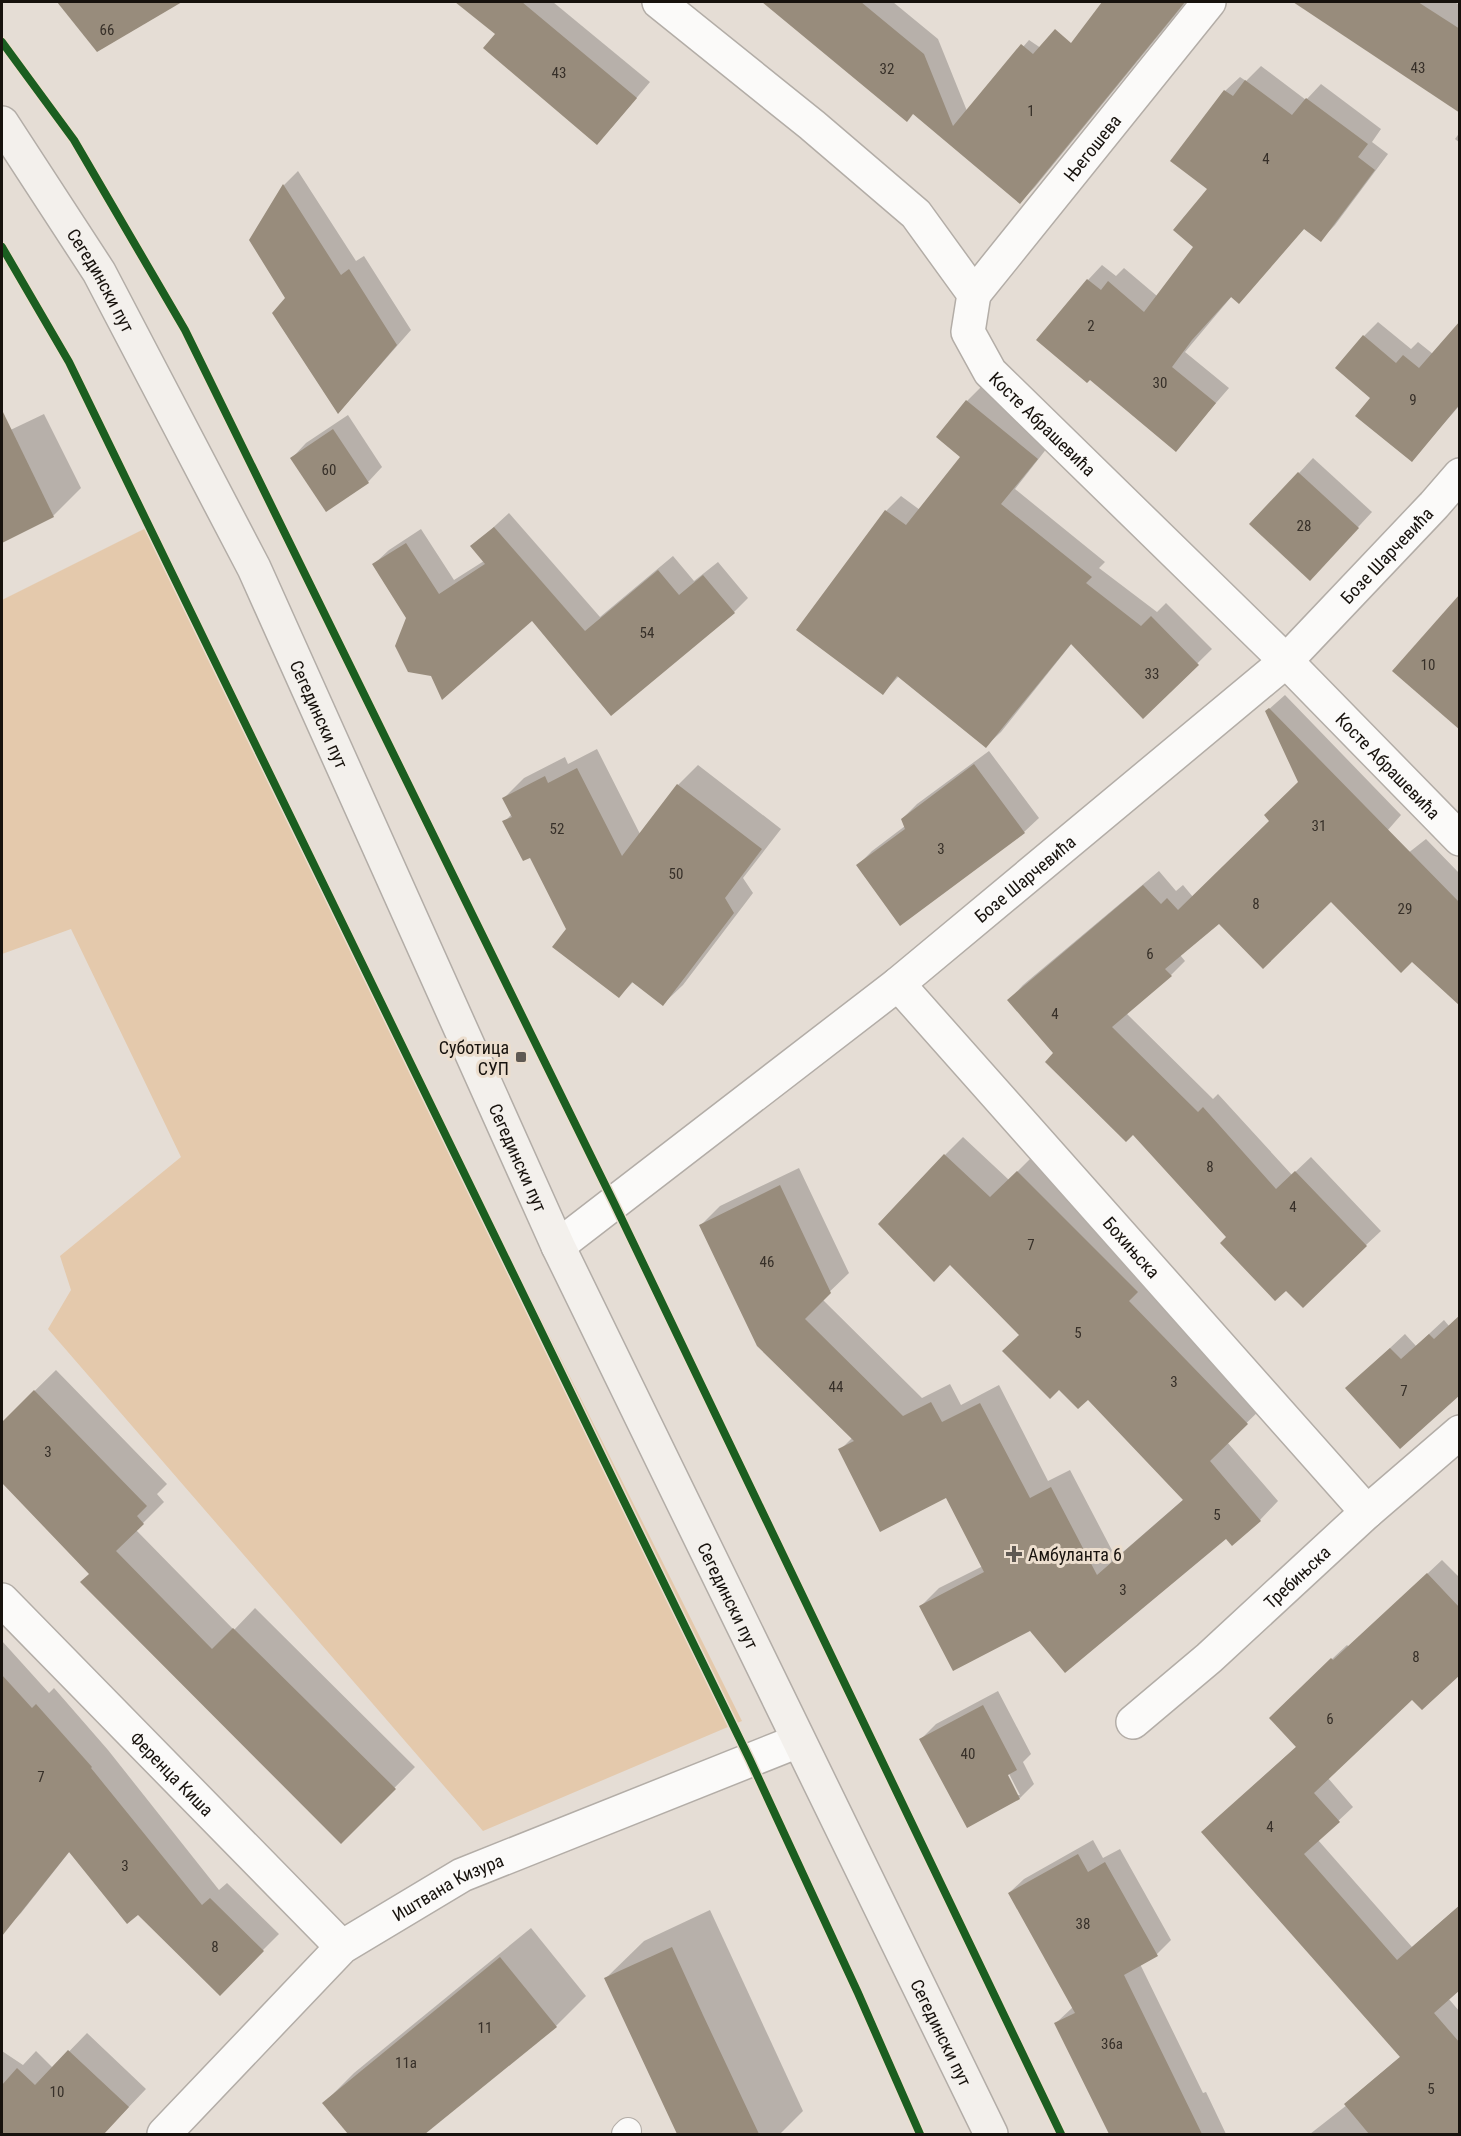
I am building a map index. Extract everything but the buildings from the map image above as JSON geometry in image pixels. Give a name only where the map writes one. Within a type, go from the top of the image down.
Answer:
[{"type":"main road","name":"Сегедински пут","points":[[2,123],[99,272],[254,568],[558,1246],[990,2134]]},
{"type":"street","points":[[659,2],[812,125],[916,214],[974,294]]},
{"type":"street","name":"Његошева","points":[[974,294],[1209,2]]},
{"type":"street","name":"Косте Абрашевића","points":[[974,294],[968,332],[990,372],[1286,661],[1460,839]]},
{"type":"street","name":"Бозе Шарчевића","points":[[558,1246],[898,984],[1286,661],[1460,475]]},
{"type":"street","name":"Бохињска","points":[[898,984],[1366,1512]]},
{"type":"street","name":"Требињска","points":[[1133,1722],[1209,1658],[1366,1512],[1460,1432]]},
{"type":"street","name":"Ференца Киша","points":[[2,1600],[342,1947]]},
{"type":"street","name":"Иштвана Кизура","points":[[164,2134],[342,1947],[462,1875],[798,1741]]},
{"type":"shaded area","points":[[146,528],[742,1721],[483,1831],[48,1329],[71,1290],[60,1256],[181,1157],[71,929],[2,954],[2,600]]},
{"type":"cycle path","points":[[2,42],[74,140],[185,330],[614,1203],[1061,2134]]},
{"type":"cycle path","points":[[2,247],[69,362],[750,1760],[858,1993],[920,2134]]},
{"type":"place","name":"Суботица СУП","points":[[521,1057]]},
{"type":"place","name":"Амбуланта 6","points":[[1014,1554]]}]
